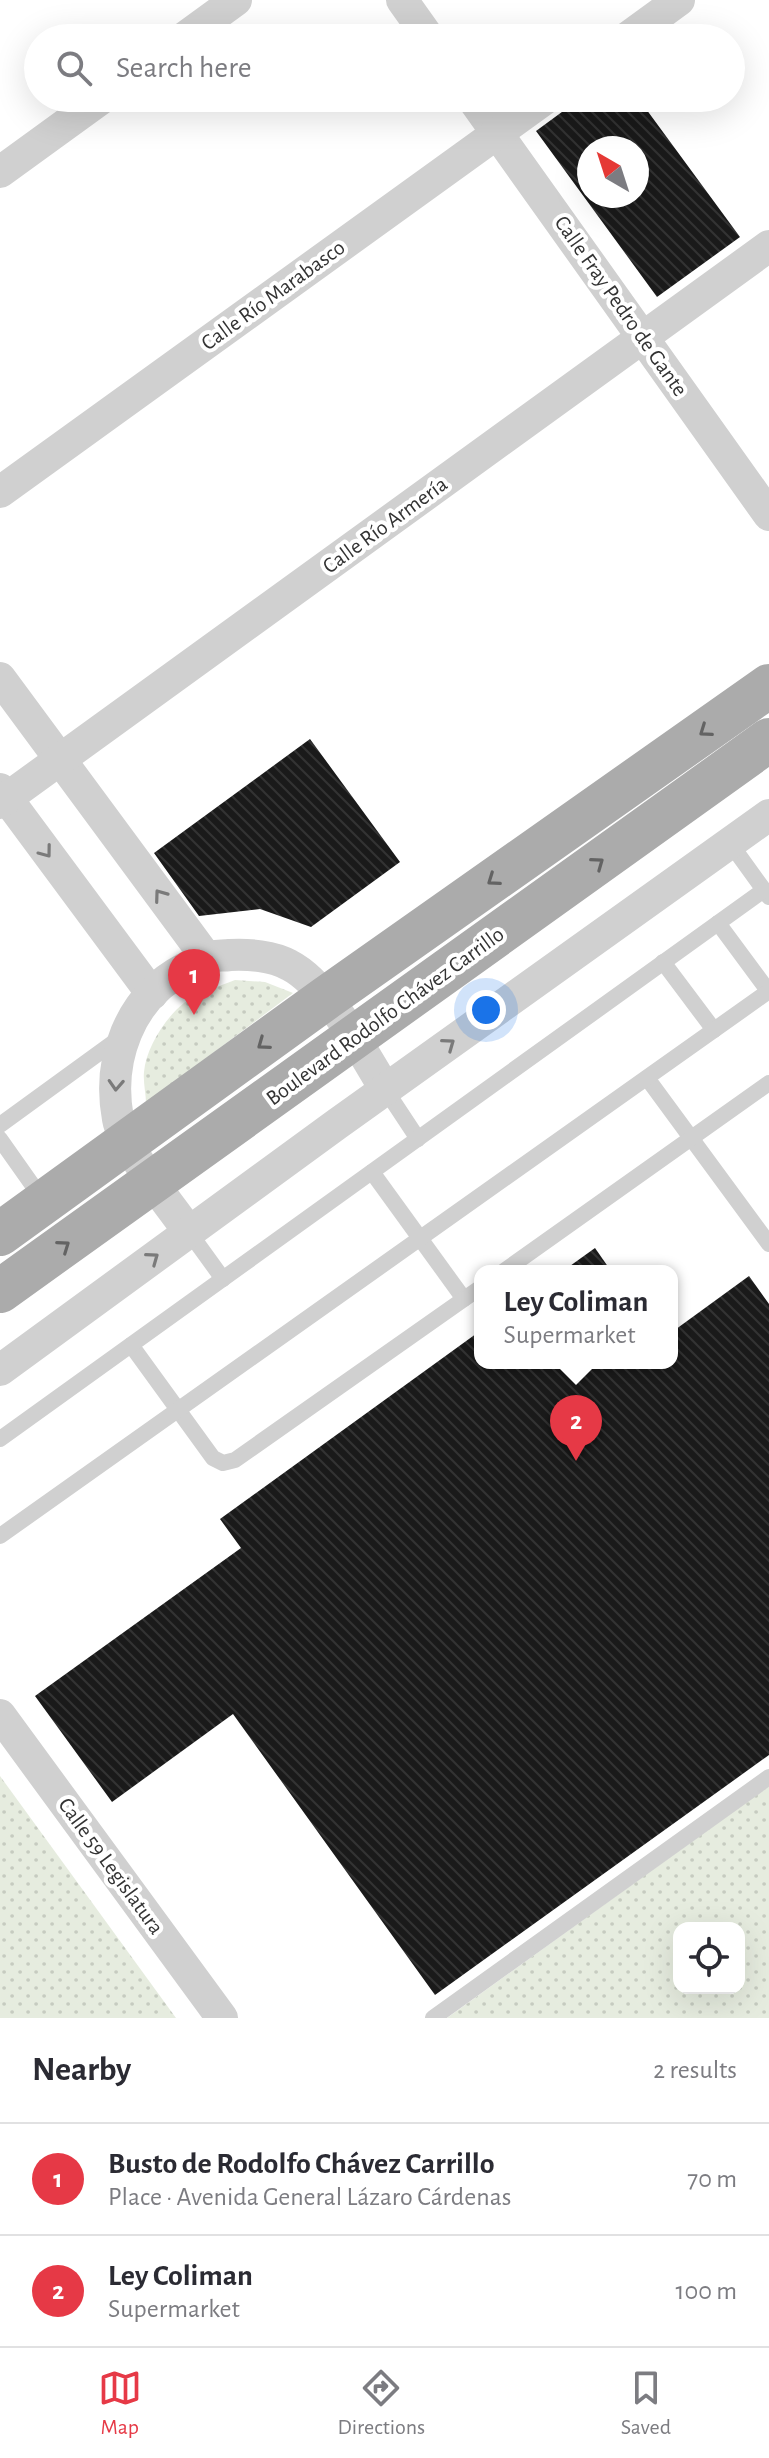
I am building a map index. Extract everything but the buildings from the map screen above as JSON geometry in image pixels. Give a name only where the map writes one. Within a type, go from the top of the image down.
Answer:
[{"type":"main road","points":[[0,1234],[326,998],[769,686]]},
{"type":"main road","name":"Boulevard Rodolfo Chávez Carrillo","points":[[0,1291],[769,740]]},
{"type":"street","points":[[203,24],[236,0]]},
{"type":"street","points":[[402,0],[419,24]]},
{"type":"street","points":[[646,24],[679,0]]},
{"type":"street","points":[[0,172],[83,112]]},
{"type":"street","name":"Calle Fray Pedro de Gante","points":[[482,112],[769,515]]},
{"type":"street","name":"Calle Río Marabasco","points":[[0,492],[527,112]]},
{"type":"street","name":"Calle Río Armería","points":[[2,797],[60,760],[769,246]]},
{"type":"street","points":[[0,678],[206,957]]},
{"type":"street","points":[[2,797],[152,994]]},
{"type":"street","points":[[0,1370],[385,1089],[769,815]]},
{"type":"street","points":[[189,1232],[127,1143],[119,1123],[114,1091],[119,1048],[137,1009],[168,977],[206,957],[247,954],[289,964],[326,998],[385,1089]]},
{"type":"street","name":"Calle 59 Legislatura","points":[[0,1715],[222,2018]]},
{"type":"lane","points":[[0,1439],[663,962],[718,923],[767,894],[730,843]]},
{"type":"lane","points":[[0,1536],[769,992],[718,923]]},
{"type":"lane","points":[[663,962],[714,1030]]},
{"type":"lane","points":[[0,1125],[126,1034]]},
{"type":"lane","points":[[647,1078],[769,1244]]},
{"type":"lane","points":[[512,1265],[769,1083]]},
{"type":"lane","points":[[385,1089],[418,1139]]},
{"type":"lane","points":[[0,1139],[45,1202]]},
{"type":"lane","points":[[372,1172],[464,1299]]},
{"type":"lane","points":[[189,1232],[223,1279]]},
{"type":"lane","points":[[131,1345],[213,1458],[223,1463],[235,1460],[474,1292]]},
{"type":"lane","points":[[433,2018],[769,1777]]},
{"type":"shaded area","points":[[235,980],[265,982],[293,993],[146,1103],[146,1063],[164,1025],[190,999]]},
{"type":"shaded area","points":[[0,1776],[176,2018],[0,2018]]},
{"type":"shaded area","points":[[769,1786],[769,2018],[447,2018]]},
{"type":"place","name":"Busto de Rodolfo Chávez Carrillo","points":[[194,1015]]},
{"type":"place","name":"Ley Coliman","points":[[576,1461]]}]
